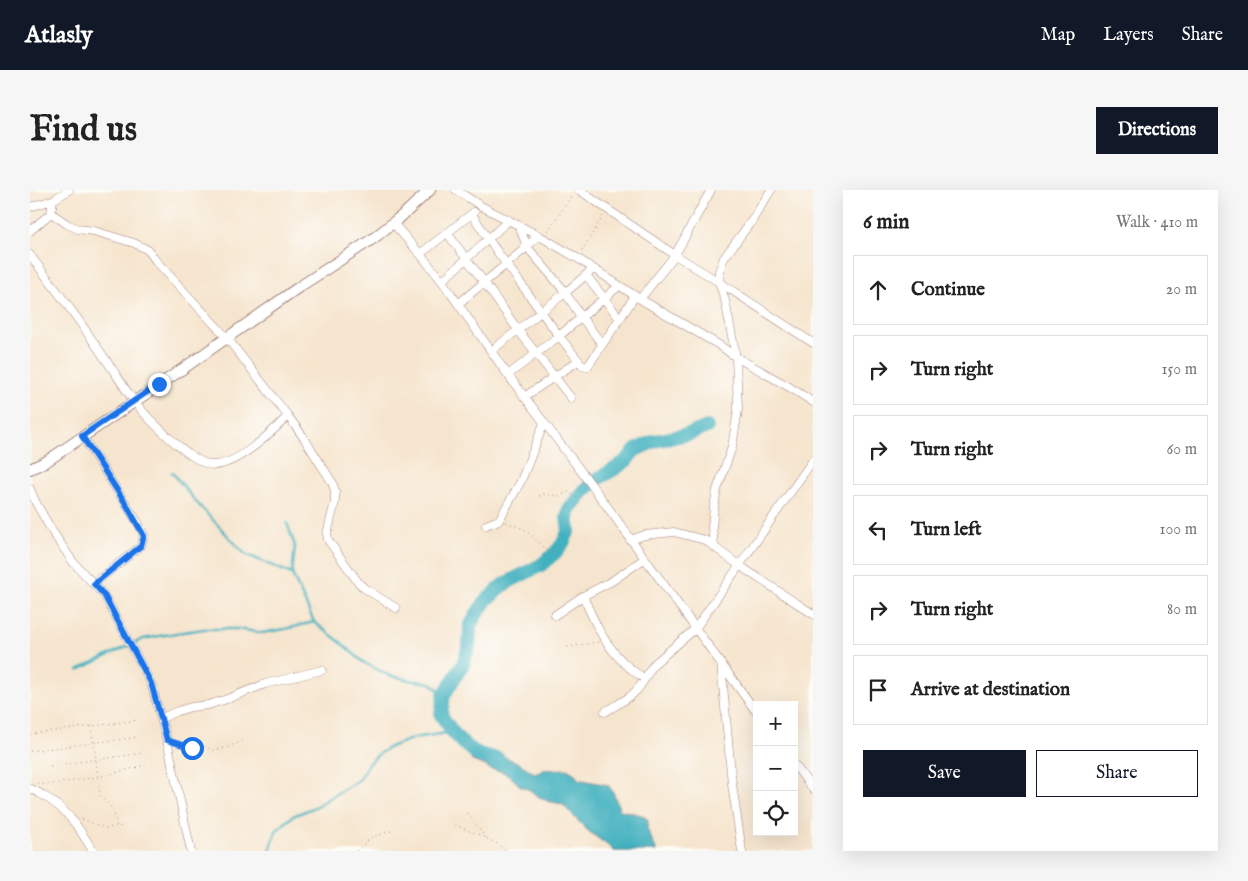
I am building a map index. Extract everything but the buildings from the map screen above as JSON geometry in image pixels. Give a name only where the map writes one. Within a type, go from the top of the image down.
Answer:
[{"type":"street","points":[[30,206],[53,200],[69,190]]},
{"type":"street","points":[[30,469],[47,461],[227,338],[276,302],[374,238],[394,223],[430,190]]},
{"type":"street","points":[[456,190],[481,206],[541,236],[638,298],[813,402]]},
{"type":"street","points":[[577,190],[813,343]]},
{"type":"street","points":[[472,214],[559,336],[578,361],[587,367],[620,319],[675,255],[712,190]]},
{"type":"street","points":[[714,546],[712,526],[717,490],[732,447],[738,410],[736,357],[725,300],[719,282],[719,271],[724,258],[753,219],[771,190]]},
{"type":"street","points":[[30,231],[51,214],[53,200]]},
{"type":"street","points":[[420,254],[481,206]]},
{"type":"street","points":[[51,214],[78,229],[94,230],[126,240],[148,250],[227,338],[288,416],[332,482],[335,502],[327,534],[328,540],[358,582],[364,588],[396,608]]},
{"type":"street","points":[[442,281],[509,220]]},
{"type":"street","points":[[394,223],[442,281],[491,352],[753,708]]},
{"type":"street","points":[[518,225],[527,247],[566,293],[602,344]]},
{"type":"street","points":[[447,233],[518,330],[571,398]]},
{"type":"street","points":[[458,304],[541,236]]},
{"type":"street","points":[[30,255],[84,328],[134,401],[182,449],[206,464],[224,464],[241,455],[268,435],[288,416]]},
{"type":"street","points":[[491,352],[566,293],[593,268]]},
{"type":"street","points":[[586,275],[620,319]]},
{"type":"street","points":[[508,375],[582,318],[619,286]]},
{"type":"street","points":[[524,397],[578,361]]},
{"type":"street","points":[[486,525],[499,520],[521,481],[544,423]]},
{"type":"street","points":[[82,436],[126,504],[144,536],[141,546],[94,584]]},
{"type":"street","points":[[605,712],[636,692],[655,662],[695,628],[813,460]]},
{"type":"street","points":[[30,490],[52,531],[74,562],[104,595],[151,683],[162,718],[191,851]]},
{"type":"street","points":[[630,540],[645,535],[674,532],[705,540],[740,566],[813,614]]},
{"type":"street","points":[[555,614],[583,596],[612,581],[644,559]]},
{"type":"street","points":[[583,596],[606,642],[628,667],[645,678]]},
{"type":"street","points":[[720,663],[732,784],[742,851]]},
{"type":"street","points":[[162,718],[191,707],[208,705],[227,699],[265,684],[322,670]]},
{"type":"street","points":[[798,769],[813,788]]},
{"type":"street","points":[[30,789],[52,801],[68,813],[93,851]]},
{"type":"path","points":[[541,236],[577,190]]},
{"type":"path","points":[[577,258],[607,209]]},
{"type":"path","points":[[539,496],[544,494],[559,496],[568,492],[578,498]]},
{"type":"path","points":[[499,520],[524,529],[549,552],[555,553]]},
{"type":"path","points":[[567,647],[606,642]]},
{"type":"path","points":[[30,734],[139,720]]},
{"type":"path","points":[[91,726],[100,795],[114,810],[117,827]]},
{"type":"path","points":[[30,751],[139,737]]},
{"type":"path","points":[[167,740],[192,748],[202,746],[212,750],[226,748],[242,741]]},
{"type":"path","points":[[50,766],[144,753]]},
{"type":"path","points":[[38,783],[45,785],[98,777],[146,765]]},
{"type":"path","points":[[468,813],[487,839]]},
{"type":"path","points":[[83,819],[105,828],[122,826]]},
{"type":"path","points":[[455,826],[487,839],[506,851]]},
{"type":"path","points":[[356,851],[372,837],[391,832]]},
{"type":"water","points":[[472,753],[501,755],[519,763],[534,773],[543,770],[567,769],[575,774],[578,779],[608,785],[620,810],[642,815],[648,820],[647,829],[657,851],[614,851],[587,830],[562,804],[547,801],[520,786],[509,775],[472,761],[470,756]]},
{"type":"waterway","points":[[498,759],[479,754],[467,746],[453,732],[441,715],[444,695],[463,664],[469,646],[470,626],[476,615],[487,599],[500,587],[541,565],[555,553],[563,543],[569,530],[567,518],[569,509],[596,480],[627,460],[635,450],[655,441],[689,434],[707,427]]},
{"type":"waterway","points":[[172,472],[196,502],[245,554],[292,574],[314,622]]},
{"type":"waterway","points":[[287,523],[295,546],[292,574]]},
{"type":"waterway","points":[[78,670],[143,639],[204,629],[238,629],[262,633],[314,622],[363,662],[388,675],[431,683],[444,695]]},
{"type":"waterway","points":[[270,851],[276,831],[293,816],[315,807],[360,779],[368,764],[380,753],[414,738],[453,732]]},
{"type":"route","points":[[159,384],[82,436],[140,526],[144,536],[141,546],[94,584],[104,595],[151,683],[167,740],[192,748]]}]
